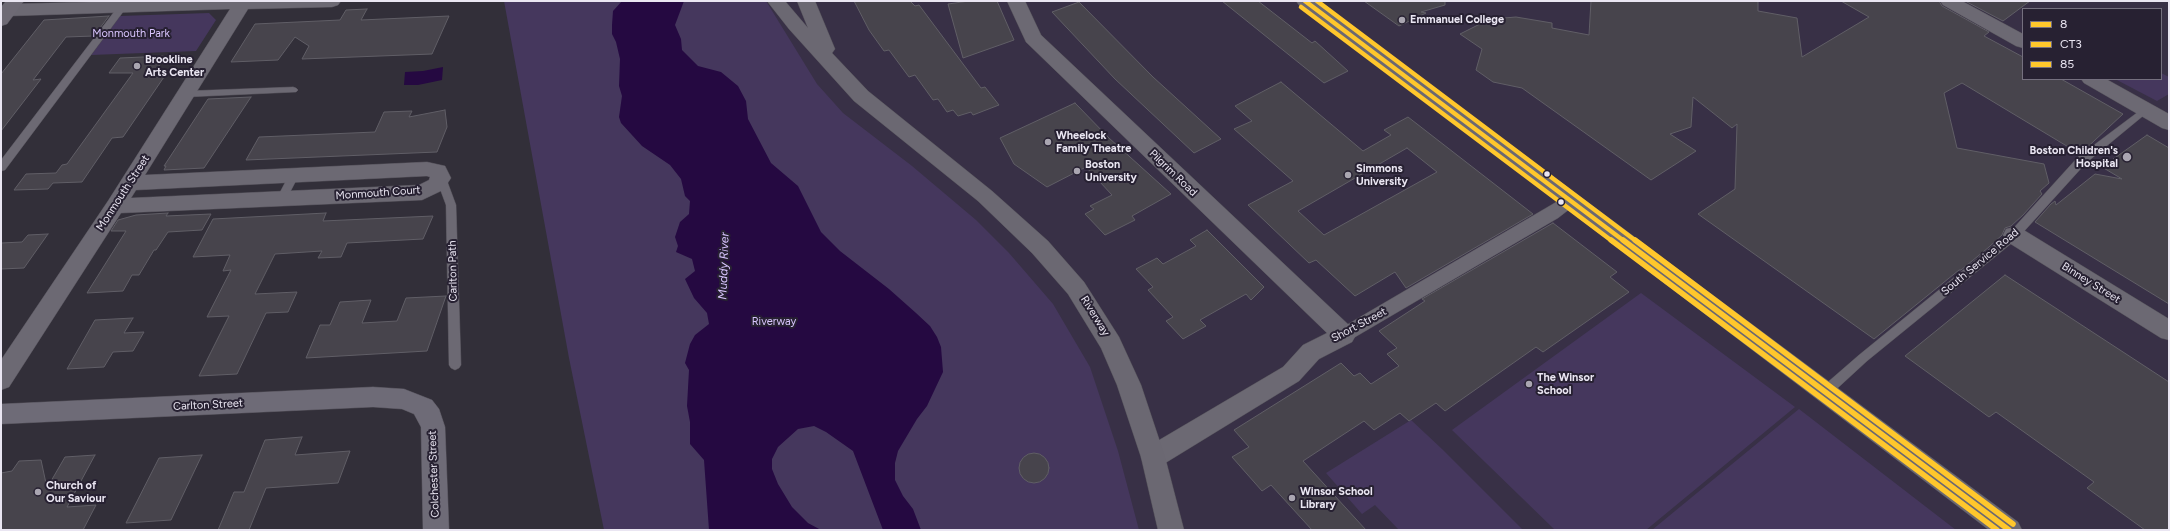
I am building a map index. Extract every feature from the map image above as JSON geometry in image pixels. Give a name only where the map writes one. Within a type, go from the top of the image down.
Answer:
[{"type":"highway","name":"Riverway","points":[[776,1],[795,25],[876,109],[996,206],[1040,247],[1076,288],[1111,344],[1130,389],[1153,457],[1171,530]]},
{"type":"highway","points":[[797,1],[817,31]]},
{"type":"highway","name":"Riverway","points":[[806,1],[817,31],[844,77]]},
{"type":"highway","points":[[1305,1],[2009,530]]},
{"type":"main road","name":"Carlton Street","points":[[1,414],[373,397],[391,397],[414,402]]},
{"type":"main road","name":"Colchester Street","points":[[414,402],[426,412],[433,427],[436,530]]},
{"type":"street","points":[[8,11],[123,6],[332,1]]},
{"type":"street","name":"Pilgrim Road","points":[[1016,1],[1033,38],[1344,335]]},
{"type":"street","points":[[1949,1],[2022,41]]},
{"type":"street","name":"Monmouth Street","points":[[1,380],[115,206],[243,3]]},
{"type":"street","points":[[2092,80],[2169,122]]},
{"type":"street","name":"Monmouth Court","points":[[115,206],[422,192],[436,185],[441,178],[438,171],[427,169],[129,183]]},
{"type":"street","name":"Short Street","points":[[1153,457],[1291,374],[1311,352],[1344,335],[1552,214],[1570,200]]},
{"type":"street","name":"Binney Street","points":[[2014,235],[2169,331]]},
{"type":"lane","points":[[1,168],[123,6]]},
{"type":"lane","points":[[186,94],[294,90]]},
{"type":"lane","name":"South Service Road","points":[[1825,392],[1864,358],[2014,235],[2082,160],[2146,109]]},
{"type":"lane","points":[[282,198],[294,175]]},
{"type":"lane","name":"Carlton Path","points":[[441,178],[451,206],[455,366]]},
{"type":"shaded area","points":[[650,1],[2169,1],[2169,530],[770,530]]},
{"type":"green space","name":"Riverway","points":[[504,1],[766,1],[817,84],[843,113],[912,166],[976,220],[1009,253],[1053,304],[1090,367],[1118,451],[1139,530],[604,530],[569,358]]},
{"type":"green space","name":"Monmouth Park","points":[[209,13],[216,20],[196,51],[91,55],[120,16]]},
{"type":"green space","points":[[2162,74],[2169,77],[2169,94],[2157,101],[2117,80],[2162,80]]},
{"type":"green space","points":[[1641,293],[1795,407],[1646,530],[1555,530],[1452,430]]},
{"type":"green space","points":[[1799,409],[1956,530],[1652,530]]},
{"type":"green space","points":[[1411,420],[1523,530],[1399,530],[1375,505],[1362,514],[1326,473]]},
{"type":"water","name":"Muddy River","points":[[622,1],[684,1],[675,25],[681,39],[682,50],[698,66],[721,72],[738,86],[746,101],[748,119],[771,163],[798,186],[821,232],[840,251],[889,289],[916,313],[930,326],[937,337],[941,347],[943,372],[927,406],[917,419],[898,451],[895,463],[895,480],[903,496],[913,509],[921,530],[883,530],[853,451],[826,432],[814,426],[798,429],[778,447],[772,459],[772,469],[778,484],[792,507],[808,523],[821,530],[709,530],[704,460],[690,444],[690,422],[687,406],[689,370],[685,363],[690,344],[695,335],[709,324],[707,313],[694,298],[685,279],[695,271],[692,259],[676,252],[678,246],[675,237],[680,222],[689,214],[690,201],[685,196],[681,179],[670,165],[642,146],[621,123],[619,117],[622,96],[619,86],[620,59],[616,42],[612,34],[612,25],[613,11]]},
{"type":"water","points":[[443,67],[442,80],[418,85],[404,85],[405,72],[423,71]]},
{"type":"building","points":[[854,1],[910,1],[915,6],[919,5],[981,88],[985,87],[999,105],[973,115],[971,112],[958,116],[953,110],[947,112],[938,99],[933,100],[915,75],[909,77],[889,50],[884,51],[869,30]]},
{"type":"building","points":[[969,1],[997,1],[1014,40],[963,58],[948,4]]},
{"type":"building","points":[[1222,1],[1258,1],[1312,43],[1315,41],[1348,71],[1324,83]]},
{"type":"building","points":[[1364,1],[1445,1],[1445,5],[1421,12],[1426,13],[1399,26]]},
{"type":"building","points":[[1591,1],[1758,1],[1758,11],[1797,18],[1802,57],[1869,17],[1841,1],[1939,1],[1942,6],[1989,32],[1984,36],[2022,56],[2022,80],[2063,80],[2123,114],[2080,154],[1962,83],[1944,93],[1957,148],[2044,164],[2049,183],[2040,191],[2042,194],[2023,215],[2011,226],[2005,228],[2002,235],[1989,247],[1874,339],[1698,214],[1735,189],[1737,124],[1732,128],[1693,97],[1691,127],[1670,134],[1696,151],[1651,180],[1522,88],[1493,82],[1476,70],[1482,49],[1460,34],[1482,23],[1489,24],[1504,18],[1516,17],[1552,23],[1552,28],[1589,35]]},
{"type":"building","points":[[1965,1],[2030,1],[2003,21]]},
{"type":"building","points":[[1079,2],[1153,77],[1221,139],[1194,153],[1115,79],[1052,12]]},
{"type":"building","points":[[367,9],[361,20],[449,16],[432,54],[302,59],[309,46],[295,37],[278,60],[231,62],[255,24],[340,20],[346,10]]},
{"type":"building","points":[[109,16],[94,36],[66,37],[33,80],[41,79],[1,131],[1,74],[44,20]]},
{"type":"building","points":[[166,56],[151,77],[164,77],[123,137],[112,138],[82,182],[53,183],[48,189],[14,190],[26,174],[56,173],[62,165],[67,164],[133,73],[109,73],[120,58]]},
{"type":"building","points":[[1281,82],[1363,151],[1391,135],[1384,130],[1408,117],[1533,214],[1406,288],[1395,272],[1355,296],[1316,260],[1309,263],[1248,205],[1293,181],[1234,129],[1252,121],[1235,106]],"holes":[[[1407,148],[1437,172],[1324,235],[1298,211]]]},
{"type":"building","points":[[251,97],[204,168],[164,170],[166,166],[164,166],[208,99]]},
{"type":"building","points":[[1075,103],[1109,138],[1171,194],[1132,216],[1135,220],[1105,235],[1085,214],[1094,209],[1090,206],[1112,195],[1086,167],[1047,187],[1014,164],[1000,138]]},
{"type":"building","points":[[445,110],[447,127],[437,152],[246,160],[259,137],[375,132],[384,112],[412,111],[409,117]]},
{"type":"building","points":[[2147,135],[2169,148],[2169,304],[2035,222],[2051,204],[2055,201],[2056,205],[2095,174],[2122,179],[2102,167]]},
{"type":"building","points":[[168,213],[166,216],[211,214],[202,230],[168,232],[156,250],[154,250],[139,275],[132,275],[123,291],[87,293],[126,231],[111,231],[118,220],[136,215]]},
{"type":"building","points":[[326,213],[323,221],[433,216],[423,239],[347,243],[341,257],[318,258],[322,251],[275,254],[255,294],[297,292],[288,312],[266,313],[237,374],[199,376],[229,316],[207,317],[231,270],[223,271],[230,255],[193,257],[213,219]]},
{"type":"building","points":[[1553,223],[1617,272],[1610,277],[1629,292],[1543,352],[1536,347],[1445,411],[1436,403],[1409,421],[1400,413],[1374,430],[1364,421],[1303,461],[1366,530],[1312,530],[1271,485],[1262,491],[1232,457],[1249,447],[1234,430],[1341,363],[1354,376],[1360,373],[1371,384],[1399,366],[1387,354],[1397,348],[1379,331],[1425,301],[1422,299]]},
{"type":"building","points":[[1207,230],[1264,287],[1251,300],[1246,294],[1200,320],[1206,326],[1183,339],[1166,321],[1173,317],[1148,290],[1153,287],[1136,269],[1157,258],[1163,264],[1196,246],[1190,240]]},
{"type":"building","points":[[48,234],[24,268],[1,269],[1,243],[22,242],[28,235]]},
{"type":"building","points":[[2005,275],[2169,382],[2169,530],[2145,530],[2087,488],[2094,482],[1996,412],[1989,417],[1905,356]]},
{"type":"building","points":[[446,296],[427,351],[306,358],[320,325],[330,325],[340,302],[371,300],[362,323],[397,321],[406,298]]},
{"type":"building","points":[[133,318],[124,333],[144,332],[133,351],[113,352],[104,367],[67,369],[95,320]]},
{"type":"building","points":[[302,437],[295,455],[350,451],[338,483],[266,488],[249,530],[218,530],[234,492],[244,492],[265,440]]},
{"type":"building","points":[[1034,453],[1045,457],[1049,468],[1045,479],[1034,483],[1023,479],[1019,468],[1023,457]]},
{"type":"building","name":"Church of Our Saviour","points":[[95,455],[67,507],[96,505],[83,530],[1,530],[1,473],[12,471],[19,461],[41,460],[47,488],[65,457]]},
{"type":"building","points":[[202,455],[171,520],[126,523],[159,458]]},
{"type":"transit line","name":"8","points":[[1305,1],[2009,530]]},
{"type":"transit line","name":"85","points":[[1317,1],[2013,524]]},
{"type":"transit line","name":"CT3","points":[[1301,7],[1997,530]]},
{"type":"place","name":"Emmanuel College","points":[[1402,20]]},
{"type":"place","name":"Brookline Arts Center","points":[[137,66]]},
{"type":"place","name":"Wheelock Family Theatre","points":[[1048,142]]},
{"type":"place","name":"Boston Children's Hospital","points":[[2127,157]]},
{"type":"place","name":"Boston University","points":[[1077,171]]},
{"type":"place","name":"Simmons University","points":[[1348,175]]},
{"type":"place","name":"The Winsor School","points":[[1529,384]]},
{"type":"place","name":"Church of Our Saviour","points":[[38,492]]},
{"type":"place","name":"Winsor School Library","points":[[1292,498]]}]
